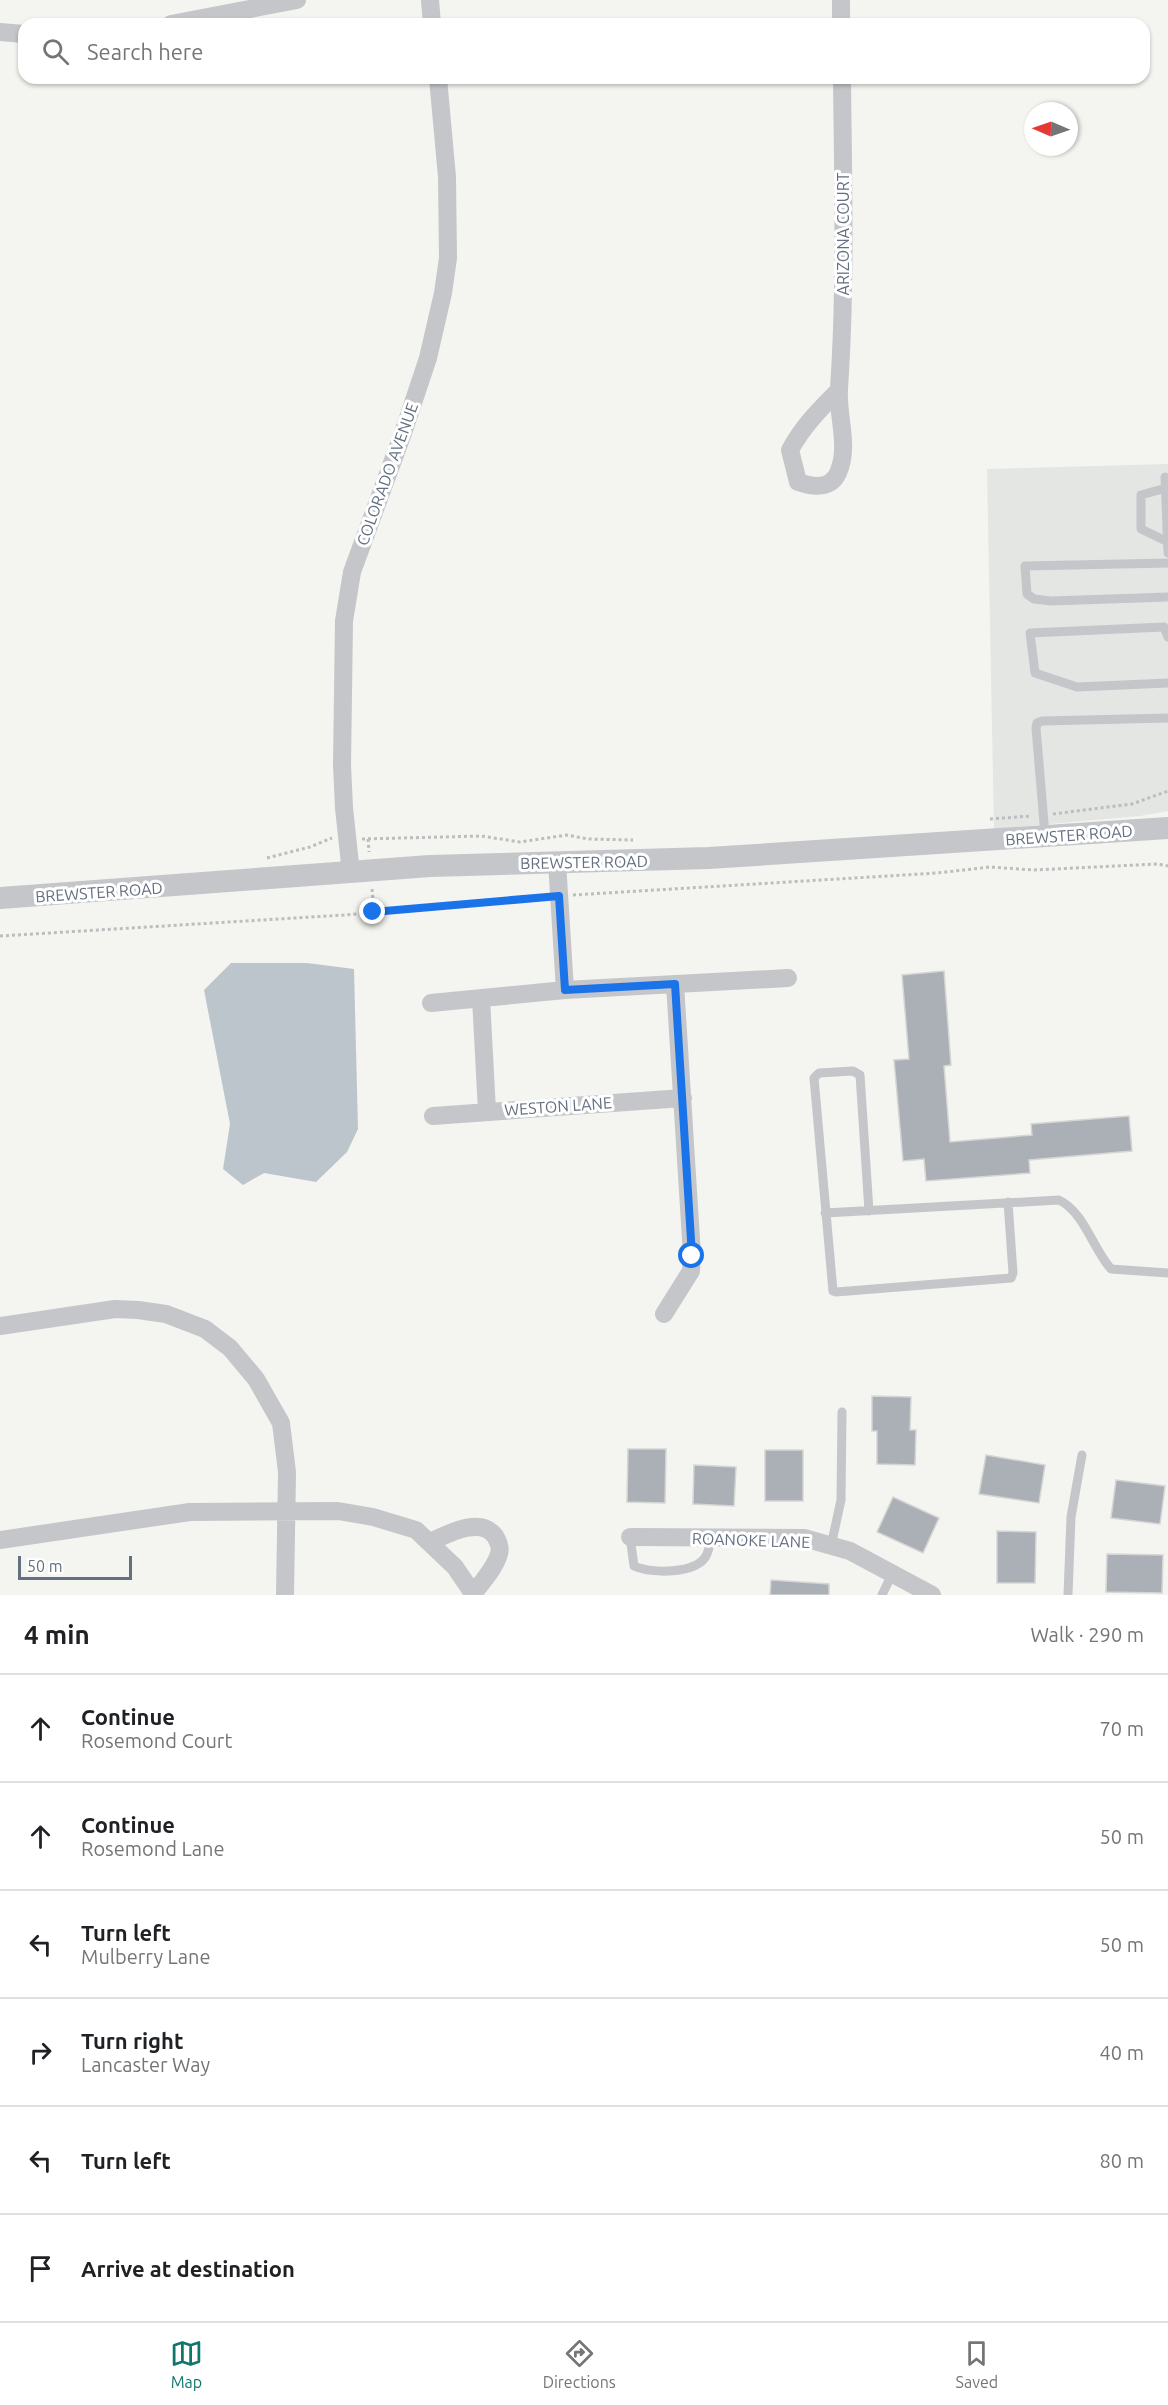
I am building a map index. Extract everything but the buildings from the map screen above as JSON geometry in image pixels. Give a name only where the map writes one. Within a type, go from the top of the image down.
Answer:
[{"type":"street","points":[[202,18],[297,0]]},
{"type":"street","points":[[430,0],[432,18]]},
{"type":"street","points":[[841,0],[841,18]]},
{"type":"street","points":[[0,32],[18,34]]},
{"type":"street","name":"COLORADO AVENUE","points":[[351,873],[342,765],[344,621],[352,572],[428,358],[443,293],[448,258],[447,177],[439,84]]},
{"type":"street","name":"ARIZONA COURT","points":[[839,390],[815,412],[790,450],[798,482],[813,487],[827,485],[837,476],[844,454],[839,390],[843,331],[842,84]]},
{"type":"street","name":"BREWSTER ROAD","points":[[0,898],[430,866],[709,858],[1044,826],[1168,828]]},
{"type":"street","points":[[557,862],[565,990]]},
{"type":"street","points":[[431,1003],[565,990],[788,978]]},
{"type":"street","points":[[664,1314],[691,1271],[692,1256],[675,984]]},
{"type":"street","points":[[481,998],[487,1111]]},
{"type":"street","name":"WESTON LANE","points":[[433,1116],[683,1098]]},
{"type":"street","points":[[0,1326],[126,1310],[166,1314],[205,1329],[230,1348],[256,1379],[281,1423],[287,1472],[285,1595]]},
{"type":"street","points":[[0,1540],[190,1512],[338,1511],[373,1517],[416,1530],[455,1567],[473,1594],[491,1570],[499,1554],[499,1545],[495,1536],[487,1529],[477,1526],[430,1542]]},
{"type":"street","name":"ROANOKE LANE","points":[[630,1537],[804,1538],[850,1551],[932,1595]]},
{"type":"lane","points":[[1165,477],[1168,552]]},
{"type":"lane","points":[[1166,488],[1141,495],[1141,529],[1168,542]]},
{"type":"lane","points":[[1168,563],[1024,566],[1027,594],[1034,599],[1051,602],[1168,597]]},
{"type":"lane","points":[[1168,637],[1164,627],[1030,633],[1035,674],[1077,687],[1168,683]]},
{"type":"lane","points":[[1044,826],[1037,723],[1042,721],[1168,718]]},
{"type":"lane","points":[[869,1211],[860,1075],[854,1071],[819,1073],[814,1078],[831,1286],[836,1292],[1011,1278],[1013,1273],[1008,1202]]},
{"type":"lane","points":[[825,1214],[1059,1200],[1065,1203],[1081,1223],[1111,1269],[1168,1273]]},
{"type":"lane","points":[[831,1546],[841,1500],[842,1412]]},
{"type":"lane","points":[[1068,1595],[1071,1517],[1082,1455]]},
{"type":"lane","points":[[630,1537],[634,1566],[642,1570],[693,1568],[707,1555],[711,1537]]},
{"type":"lane","points":[[882,1595],[892,1574]]},
{"type":"path","points":[[985,820],[1044,826],[1132,804],[1168,791]]},
{"type":"path","points":[[257,861],[301,850],[332,838],[481,836],[520,842],[567,835],[588,839],[642,840]]},
{"type":"path","points":[[0,936],[345,915],[559,896],[938,873],[990,867],[1034,870],[1157,864],[1168,866]]},
{"type":"shaded area","points":[[1168,464],[1168,811],[1140,816],[994,829],[987,469]]},
{"type":"shaded area","points":[[231,963],[307,963],[354,969],[358,1129],[347,1152],[316,1182],[264,1173],[243,1185],[223,1169],[230,1124],[204,990]]},
{"type":"route","points":[[373,912],[559,896],[565,990],[675,984],[692,1256]]}]
